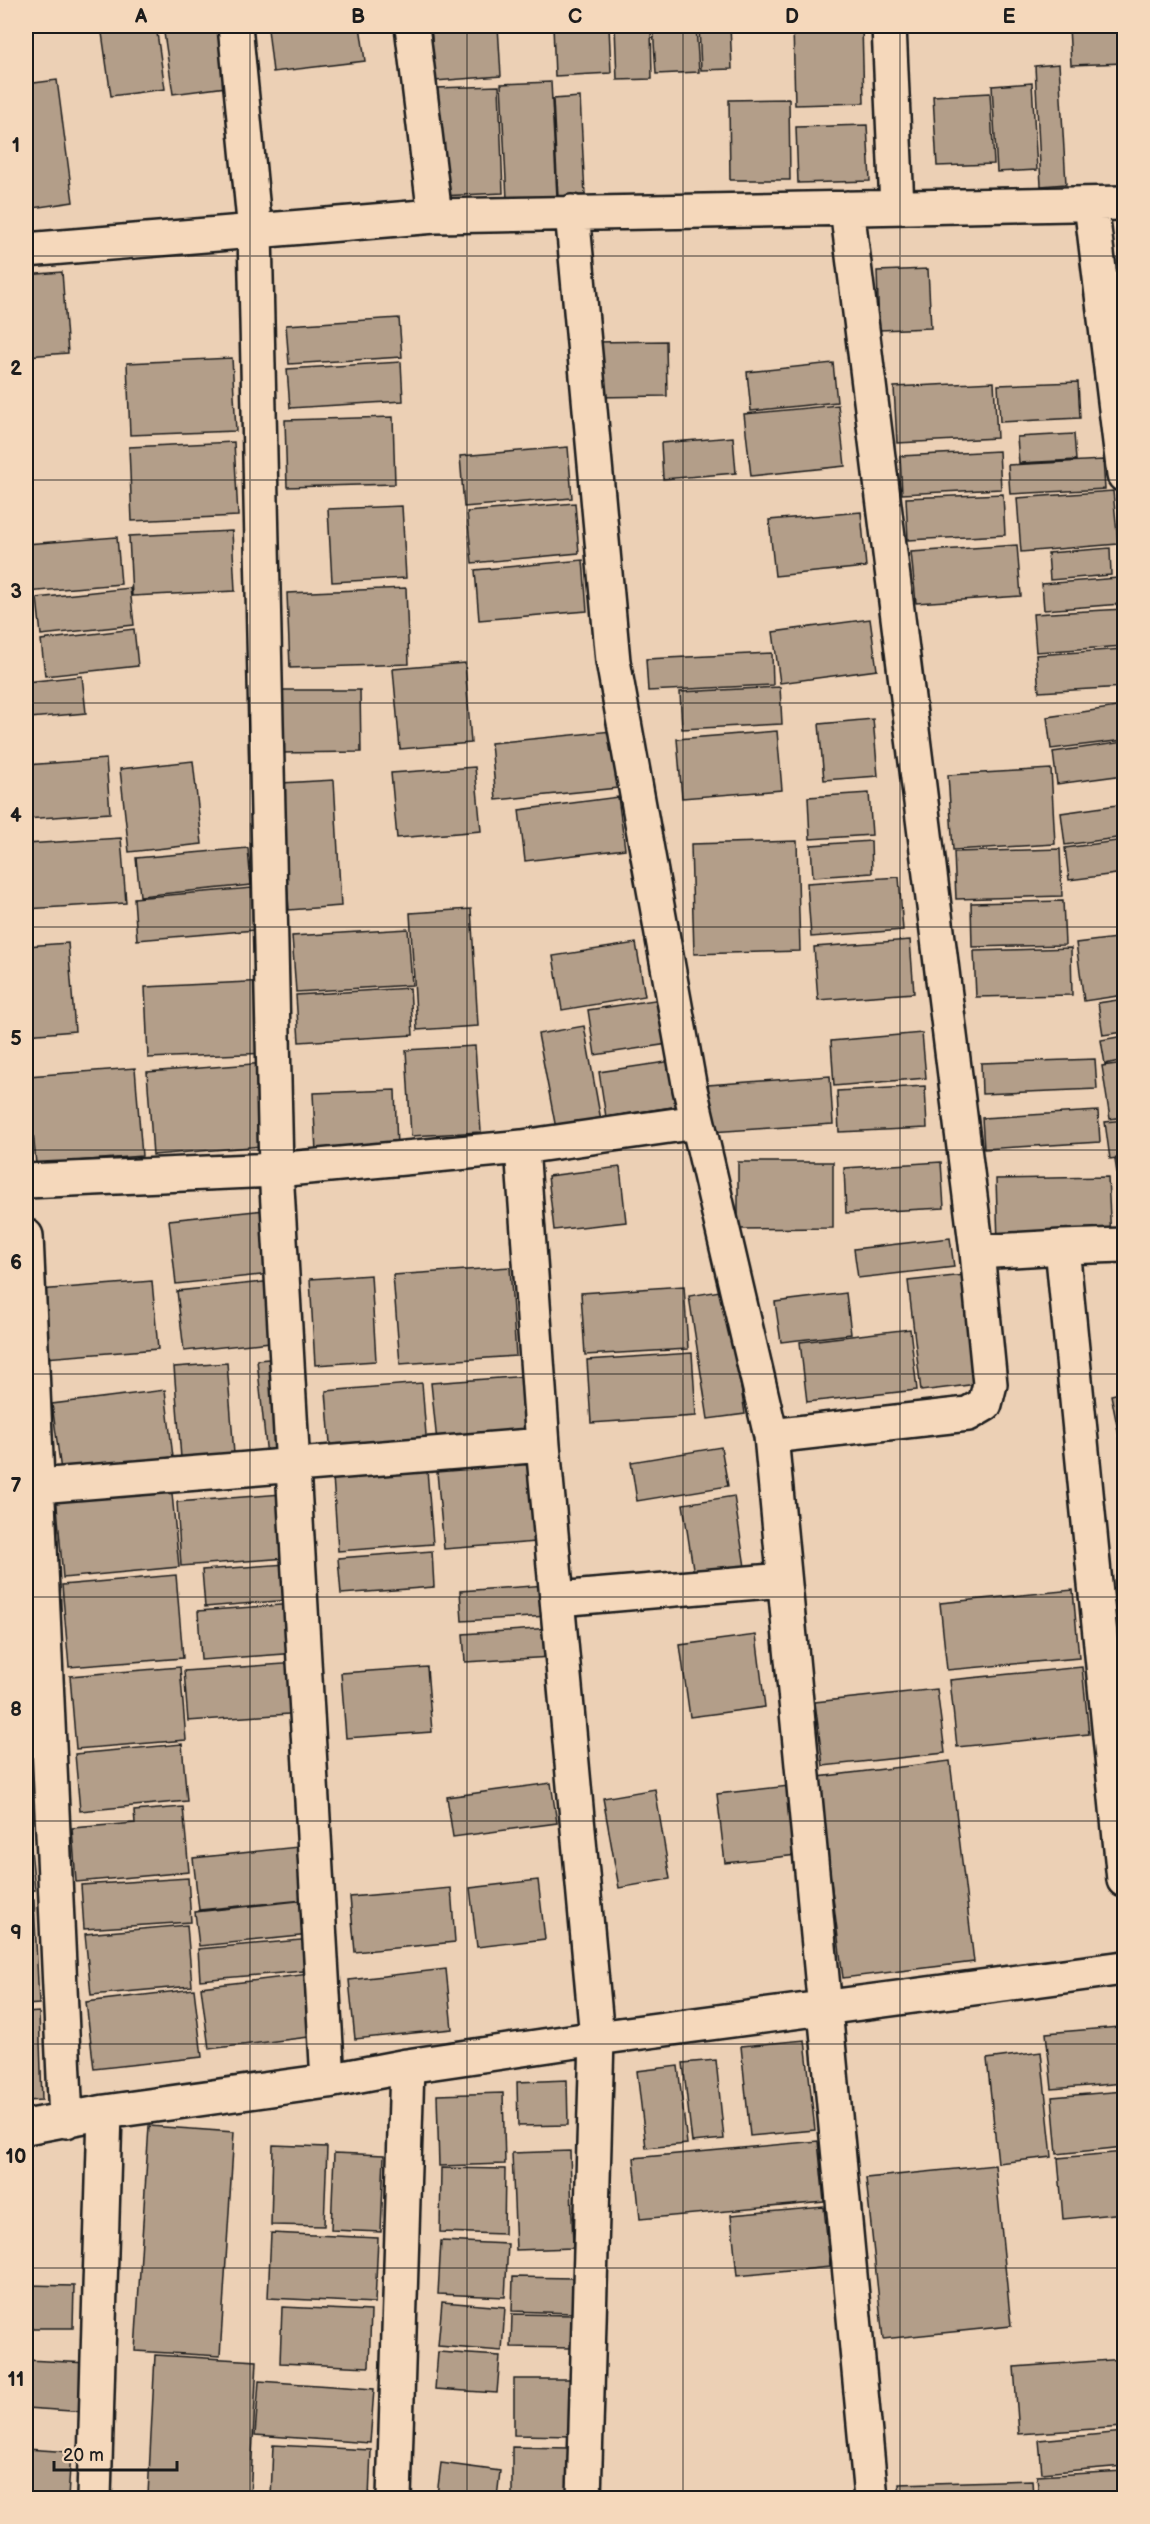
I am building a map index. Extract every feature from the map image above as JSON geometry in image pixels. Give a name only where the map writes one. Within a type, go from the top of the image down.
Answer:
[{"type":"street","points":[[236,26],[255,232],[276,1170],[328,2081]]},
{"type":"street","points":[[412,26],[435,216]]},
{"type":"street","points":[[889,26],[897,207]]},
{"type":"street","points":[[26,250],[435,216],[1125,203]]},
{"type":"street","points":[[1090,204],[1124,469]]},
{"type":"street","points":[[771,1436],[968,1414],[984,1404],[990,1384],[977,1252],[847,208]]},
{"type":"street","points":[[572,212],[613,660],[698,1122],[771,1436],[871,2499]]},
{"type":"street","points":[[26,1181],[276,1170],[522,1146],[698,1122]]},
{"type":"street","points":[[522,1146],[543,1445],[597,2038],[584,2499]]},
{"type":"street","points":[[26,1236],[31,1486],[66,2121]]},
{"type":"street","points":[[977,1252],[1062,1246],[1125,1245]]},
{"type":"street","points":[[1062,1246],[1125,1880]]},
{"type":"street","points":[[31,1486],[543,1445]]},
{"type":"street","points":[[558,1599],[783,1580]]},
{"type":"street","points":[[26,2127],[105,2112],[328,2081],[406,2066],[597,2038],[1125,1968]]},
{"type":"street","points":[[394,2499],[406,2066]]},
{"type":"street","points":[[94,2499],[105,2112]]},
{"type":"building","points":[[101,26],[156,26],[165,89],[111,96]]},
{"type":"building","points":[[163,26],[217,26],[226,87],[173,94]]},
{"type":"building","points":[[294,26],[360,26],[365,61],[273,72],[268,29]]},
{"type":"building","points":[[431,26],[498,26],[501,76],[435,81]]},
{"type":"building","points":[[553,26],[609,26],[611,73],[555,76]]},
{"type":"building","points":[[615,26],[651,26],[652,79],[617,80]]},
{"type":"building","points":[[653,26],[696,26],[699,72],[656,74]]},
{"type":"building","points":[[699,26],[730,26],[732,69],[701,70]]},
{"type":"building","points":[[793,26],[862,26],[864,103],[795,105]]},
{"type":"building","points":[[1069,26],[1124,26],[1124,63],[1071,65]]},
{"type":"building","points":[[1059,64],[1066,184],[1041,186],[1035,66]]},
{"type":"building","points":[[57,80],[73,202],[26,209],[26,84]]},
{"type":"building","points":[[551,82],[557,197],[507,199],[501,84]]},
{"type":"building","points":[[1032,83],[1037,170],[997,172],[992,86]]},
{"type":"building","points":[[499,86],[503,193],[440,196],[436,88]]},
{"type":"building","points":[[990,93],[994,164],[937,166],[933,96]]},
{"type":"building","points":[[580,97],[585,195],[558,197],[553,99]]},
{"type":"building","points":[[789,99],[790,180],[730,180],[729,100]]},
{"type":"building","points":[[867,125],[870,181],[798,183],[796,127]]},
{"type":"building","points":[[928,269],[931,328],[879,330],[877,271]]},
{"type":"building","points":[[62,272],[68,353],[26,356],[26,275]]},
{"type":"building","points":[[399,318],[402,357],[289,364],[286,325]]},
{"type":"building","points":[[666,341],[667,396],[595,397],[594,342]]},
{"type":"building","points":[[232,358],[236,431],[130,435],[127,363]]},
{"type":"building","points":[[401,362],[403,401],[290,408],[287,369]]},
{"type":"building","points":[[833,363],[837,402],[751,411],[747,372]]},
{"type":"building","points":[[994,382],[997,438],[897,443],[894,387]]},
{"type":"building","points":[[1078,382],[1080,418],[1000,422],[998,385]]},
{"type":"building","points":[[838,405],[845,466],[751,476],[744,414]]},
{"type":"building","points":[[393,417],[395,484],[287,487],[285,420]]},
{"type":"building","points":[[1074,434],[1076,460],[1019,463],[1017,437]]},
{"type":"building","points":[[733,437],[736,473],[663,479],[661,443]]},
{"type":"building","points":[[234,442],[238,516],[132,521],[129,447]]},
{"type":"building","points":[[568,447],[572,498],[464,507],[460,456]]},
{"type":"building","points":[[999,451],[1001,489],[902,494],[900,456]]},
{"type":"building","points":[[1103,460],[1105,489],[1010,494],[1008,465]]},
{"type":"building","points":[[1113,491],[1118,544],[1021,552],[1017,498]]},
{"type":"building","points":[[1003,494],[1005,535],[908,540],[906,498]]},
{"type":"building","points":[[575,503],[579,553],[472,563],[467,512]]},
{"type":"building","points":[[402,506],[406,578],[332,582],[328,509]]},
{"type":"building","points":[[861,512],[866,567],[775,576],[769,520]]},
{"type":"building","points":[[232,531],[235,591],[132,596],[129,536]]},
{"type":"building","points":[[117,537],[121,584],[26,592],[26,544]]},
{"type":"building","points":[[1017,545],[1021,596],[916,603],[911,552]]},
{"type":"building","points":[[1110,548],[1111,575],[1050,580],[1048,553]]},
{"type":"building","points":[[583,560],[587,611],[479,620],[475,570]]},
{"type":"building","points":[[1118,578],[1121,604],[1044,610],[1042,584]]},
{"type":"building","points":[[130,588],[134,625],[41,635],[37,598]]},
{"type":"building","points":[[406,588],[409,664],[290,668],[287,593]]},
{"type":"building","points":[[1124,609],[1124,646],[1036,652],[1033,614]]},
{"type":"building","points":[[870,619],[877,670],[780,683],[773,632]]},
{"type":"building","points":[[134,629],[138,666],[45,676],[41,640]]},
{"type":"building","points":[[1124,649],[1124,687],[1039,692],[1036,655]]},
{"type":"building","points":[[772,653],[773,685],[648,691],[646,659]]},
{"type":"building","points":[[465,663],[471,743],[400,749],[393,669]]},
{"type":"building","points":[[82,676],[86,713],[30,718],[26,682]]},
{"type":"building","points":[[780,687],[782,724],[682,729],[680,692]]},
{"type":"building","points":[[276,690],[360,690],[361,752],[277,753]]},
{"type":"building","points":[[1124,706],[1124,740],[1051,749],[1047,717]]},
{"type":"building","points":[[873,719],[878,776],[824,780],[819,724]]},
{"type":"building","points":[[612,731],[618,788],[496,800],[491,743]]},
{"type":"building","points":[[777,731],[782,790],[682,798],[677,739]]},
{"type":"building","points":[[1124,742],[1124,775],[1057,784],[1053,752]]},
{"type":"building","points":[[106,759],[110,813],[26,819],[26,765]]},
{"type":"building","points":[[193,761],[202,844],[129,852],[120,769]]},
{"type":"building","points":[[475,767],[481,831],[397,838],[391,773]]},
{"type":"building","points":[[1051,769],[1055,844],[953,850],[948,775]]},
{"type":"building","points":[[334,780],[341,906],[289,910],[281,783]]},
{"type":"building","points":[[869,793],[872,835],[810,839],[808,797]]},
{"type":"building","points":[[618,797],[625,849],[525,861],[519,810]]},
{"type":"building","points":[[1124,804],[1124,837],[1065,845],[1061,813]]},
{"type":"building","points":[[121,838],[126,903],[26,909],[26,844]]},
{"type":"building","points":[[1124,840],[1124,873],[1069,880],[1065,848]]},
{"type":"building","points":[[797,841],[800,951],[694,954],[691,844]]},
{"type":"building","points":[[871,841],[872,873],[813,877],[811,845]]},
{"type":"building","points":[[248,848],[251,885],[140,896],[136,858]]},
{"type":"building","points":[[1060,849],[1062,896],[956,899],[954,852]]},
{"type":"building","points":[[899,877],[903,930],[811,937],[807,883]]},
{"type":"building","points":[[252,888],[255,930],[137,940],[134,898]]},
{"type":"building","points":[[1063,901],[1065,945],[972,947],[971,903]]},
{"type":"building","points":[[471,909],[478,1026],[417,1030],[410,913]]},
{"type":"building","points":[[408,929],[412,985],[296,992],[292,936]]},
{"type":"building","points":[[1124,937],[1124,995],[1084,1001],[1076,943]]},
{"type":"building","points":[[910,940],[914,993],[818,1000],[814,947]]},
{"type":"building","points":[[68,943],[75,1031],[26,1035],[26,946]]},
{"type":"building","points":[[636,943],[645,996],[562,1010],[553,956]]},
{"type":"building","points":[[1071,948],[1072,995],[976,997],[974,951]]},
{"type":"building","points":[[266,981],[270,1053],[148,1058],[145,987]]},
{"type":"building","points":[[410,988],[413,1035],[299,1042],[296,995]]},
{"type":"building","points":[[661,999],[668,1044],[595,1055],[588,1010]]},
{"type":"building","points":[[1124,999],[1124,1032],[1103,1035],[1098,1003]]},
{"type":"building","points":[[584,1026],[602,1126],[557,1134],[538,1034]]},
{"type":"building","points":[[922,1033],[926,1078],[834,1086],[831,1041]]},
{"type":"building","points":[[1124,1036],[1124,1060],[1105,1064],[1101,1040]]},
{"type":"building","points":[[475,1046],[481,1132],[411,1136],[406,1050]]},
{"type":"building","points":[[1095,1059],[1097,1089],[982,1094],[981,1063]]},
{"type":"building","points":[[672,1061],[679,1106],[606,1117],[599,1072]]},
{"type":"building","points":[[268,1063],[274,1145],[153,1155],[147,1072]]},
{"type":"building","points":[[1124,1063],[1124,1117],[1110,1119],[1102,1066]]},
{"type":"building","points":[[135,1068],[142,1156],[36,1164],[28,1076]]},
{"type":"building","points":[[830,1076],[833,1124],[711,1132],[708,1085]]},
{"type":"building","points":[[925,1086],[927,1128],[839,1132],[837,1091]]},
{"type":"building","points":[[395,1090],[397,1149],[316,1152],[313,1093]]},
{"type":"building","points":[[1098,1111],[1100,1142],[984,1149],[982,1118]]},
{"type":"building","points":[[1124,1120],[1124,1157],[1110,1159],[1105,1122]]},
{"type":"building","points":[[1124,1159],[1124,1191],[1120,1192],[1115,1160]]},
{"type":"building","points":[[738,1162],[833,1162],[833,1228],[738,1229]]},
{"type":"building","points":[[941,1162],[944,1208],[846,1213],[844,1168]]},
{"type":"building","points":[[620,1167],[626,1222],[554,1230],[548,1176]]},
{"type":"building","points":[[1108,1177],[1111,1240],[998,1243],[996,1179]]},
{"type":"building","points":[[265,1210],[271,1274],[176,1284],[169,1220]]},
{"type":"building","points":[[950,1238],[954,1267],[858,1278],[854,1249]]},
{"type":"building","points":[[510,1267],[516,1356],[400,1364],[393,1275]]},
{"type":"building","points":[[371,1275],[376,1361],[315,1365],[310,1279]]},
{"type":"building","points":[[964,1275],[977,1384],[921,1391],[908,1281]]},
{"type":"building","points":[[152,1281],[158,1349],[45,1358],[39,1290]]},
{"type":"building","points":[[273,1281],[280,1341],[184,1351],[177,1291]]},
{"type":"building","points":[[684,1286],[688,1349],[585,1355],[581,1293]]},
{"type":"building","points":[[726,1290],[745,1414],[708,1419],[689,1296]]},
{"type":"building","points":[[846,1293],[851,1334],[781,1342],[775,1302]]},
{"type":"building","points":[[910,1329],[917,1390],[807,1402],[800,1342]]},
{"type":"building","points":[[692,1353],[696,1416],[591,1423],[587,1360]]},
{"type":"building","points":[[282,1358],[293,1464],[268,1466],[257,1360]]},
{"type":"building","points":[[227,1363],[234,1454],[181,1458],[174,1367]]},
{"type":"building","points":[[527,1376],[531,1434],[437,1442],[431,1383]]},
{"type":"building","points":[[422,1383],[427,1448],[331,1456],[326,1391]]},
{"type":"building","points":[[165,1390],[173,1457],[61,1471],[52,1404]]},
{"type":"building","points":[[1124,1392],[1124,1461],[1111,1395]]},
{"type":"building","points":[[721,1447],[728,1486],[637,1501],[631,1462]]},
{"type":"building","points":[[541,1453],[549,1541],[444,1549],[436,1461]]},
{"type":"building","points":[[427,1470],[433,1544],[338,1551],[333,1476]]},
{"type":"building","points":[[171,1483],[179,1567],[63,1578],[56,1494]]},
{"type":"building","points":[[282,1494],[287,1558],[181,1566],[177,1502]]},
{"type":"building","points":[[734,1496],[745,1567],[694,1575],[683,1504]]},
{"type":"building","points":[[432,1551],[434,1587],[341,1594],[338,1558]]},
{"type":"building","points":[[287,1564],[290,1600],[205,1607],[202,1570]]},
{"type":"building","points":[[176,1575],[183,1658],[69,1667],[62,1585]]},
{"type":"building","points":[[547,1585],[549,1616],[462,1621],[460,1591]]},
{"type":"building","points":[[1073,1590],[1079,1658],[947,1670],[940,1603]]},
{"type":"building","points":[[294,1604],[298,1653],[201,1660],[198,1611]]},
{"type":"building","points":[[1124,1613],[1124,1675],[1115,1615]]},
{"type":"building","points":[[550,1628],[552,1657],[465,1662],[463,1634]]},
{"type":"building","points":[[756,1635],[765,1707],[690,1717],[680,1645]]},
{"type":"building","points":[[299,1663],[303,1713],[188,1721],[184,1671]]},
{"type":"building","points":[[180,1667],[186,1740],[76,1749],[70,1676]]},
{"type":"building","points":[[427,1667],[432,1732],[346,1738],[341,1673]]},
{"type":"building","points":[[1082,1667],[1089,1734],[957,1747],[950,1680]]},
{"type":"building","points":[[26,1680],[36,1680],[38,1769],[26,1769]]},
{"type":"building","points":[[937,1689],[945,1753],[823,1766],[815,1702]]},
{"type":"building","points":[[182,1744],[187,1801],[80,1811],[75,1754]]},
{"type":"building","points":[[950,1761],[974,1962],[843,1978],[818,1777]]},
{"type":"building","points":[[551,1783],[557,1823],[453,1837],[447,1797]]},
{"type":"building","points":[[789,1786],[797,1855],[725,1863],[717,1794]]},
{"type":"building","points":[[655,1789],[670,1879],[619,1888],[603,1798]]},
{"type":"building","points":[[183,1807],[189,1872],[76,1882],[72,1828],[135,1823],[134,1811]]},
{"type":"building","points":[[30,1839],[35,1890],[26,1891],[26,1840]]},
{"type":"building","points":[[308,1846],[314,1899],[199,1910],[193,1858]]},
{"type":"building","points":[[188,1878],[191,1922],[84,1929],[81,1885]]},
{"type":"building","points":[[538,1880],[545,1939],[477,1947],[470,1888]]},
{"type":"building","points":[[451,1888],[455,1942],[355,1952],[350,1897]]},
{"type":"building","points":[[26,1900],[34,1900],[39,2004],[26,2005]]},
{"type":"building","points":[[307,1900],[310,1935],[199,1946],[195,1912]]},
{"type":"building","points":[[187,1925],[192,1986],[91,1995],[85,1934]]},
{"type":"building","points":[[312,1939],[315,1970],[200,1980],[198,1949]]},
{"type":"building","points":[[446,1969],[452,2029],[355,2039],[349,1980]]},
{"type":"building","points":[[309,1974],[317,2036],[209,2049],[201,1987]]},
{"type":"building","points":[[194,1989],[202,2057],[94,2069],[86,2002]]},
{"type":"building","points":[[39,2012],[42,2100],[26,2101],[26,2013]]},
{"type":"building","points":[[1119,2027],[1124,2083],[1052,2089],[1046,2033]]},
{"type":"building","points":[[805,2040],[815,2130],[750,2136],[741,2046]]},
{"type":"building","points":[[1041,2052],[1052,2157],[998,2163],[987,2059]]},
{"type":"building","points":[[716,2060],[724,2139],[692,2142],[683,2063]]},
{"type":"building","points":[[678,2066],[687,2144],[646,2148],[637,2071]]},
{"type":"building","points":[[567,2080],[568,2125],[518,2126],[517,2082]]},
{"type":"building","points":[[1124,2091],[1124,2147],[1057,2154],[1052,2097]]},
{"type":"building","points":[[503,2093],[505,2164],[439,2166],[437,2095]]},
{"type":"building","points":[[149,2126],[234,2132],[220,2356],[135,2351]]},
{"type":"building","points":[[818,2141],[824,2202],[640,2219],[634,2158]]},
{"type":"building","points":[[273,2145],[327,2147],[324,2226],[271,2225]]},
{"type":"building","points":[[570,2151],[573,2248],[516,2250],[512,2153]]},
{"type":"building","points":[[1124,2152],[1124,2213],[1063,2219],[1058,2158]]},
{"type":"building","points":[[334,2153],[384,2155],[381,2232],[331,2230]]},
{"type":"building","points":[[995,2165],[1011,2326],[883,2339],[866,2178]]},
{"type":"building","points":[[441,2168],[505,2169],[504,2234],[440,2232]]},
{"type":"building","points":[[824,2207],[830,2267],[737,2276],[731,2215]]},
{"type":"building","points":[[271,2233],[378,2238],[375,2303],[268,2298]]},
{"type":"building","points":[[441,2241],[508,2244],[505,2297],[438,2294]]},
{"type":"building","points":[[513,2277],[574,2278],[573,2313],[512,2311]]},
{"type":"building","points":[[26,2285],[74,2286],[73,2328],[26,2328]]},
{"type":"building","points":[[442,2302],[505,2307],[502,2351],[438,2346]]},
{"type":"building","points":[[282,2307],[371,2311],[369,2367],[280,2363]]},
{"type":"building","points":[[512,2314],[573,2315],[572,2348],[511,2347]]},
{"type":"building","points":[[438,2352],[500,2356],[497,2393],[435,2389]]},
{"type":"building","points":[[155,2355],[257,2361],[250,2498],[148,2495]]},
{"type":"building","points":[[1124,2359],[1124,2427],[1019,2434],[1014,2367]]},
{"type":"building","points":[[26,2360],[89,2363],[86,2412],[26,2408]]},
{"type":"building","points":[[514,2379],[575,2379],[574,2436],[514,2435]]},
{"type":"building","points":[[259,2381],[374,2389],[370,2443],[255,2435]]},
{"type":"building","points":[[1124,2432],[1124,2466],[1042,2473],[1039,2440]]},
{"type":"building","points":[[273,2445],[371,2450],[369,2498],[271,2498]]},
{"type":"building","points":[[512,2447],[570,2448],[569,2498],[512,2498]]},
{"type":"building","points":[[26,2449],[71,2452],[68,2498],[26,2498]]},
{"type":"building","points":[[441,2463],[500,2471],[497,2498],[437,2495]]},
{"type":"building","points":[[1124,2471],[1124,2498],[1039,2498],[1037,2476]]},
{"type":"building","points":[[1032,2480],[1033,2498],[900,2498],[899,2484]]}]
